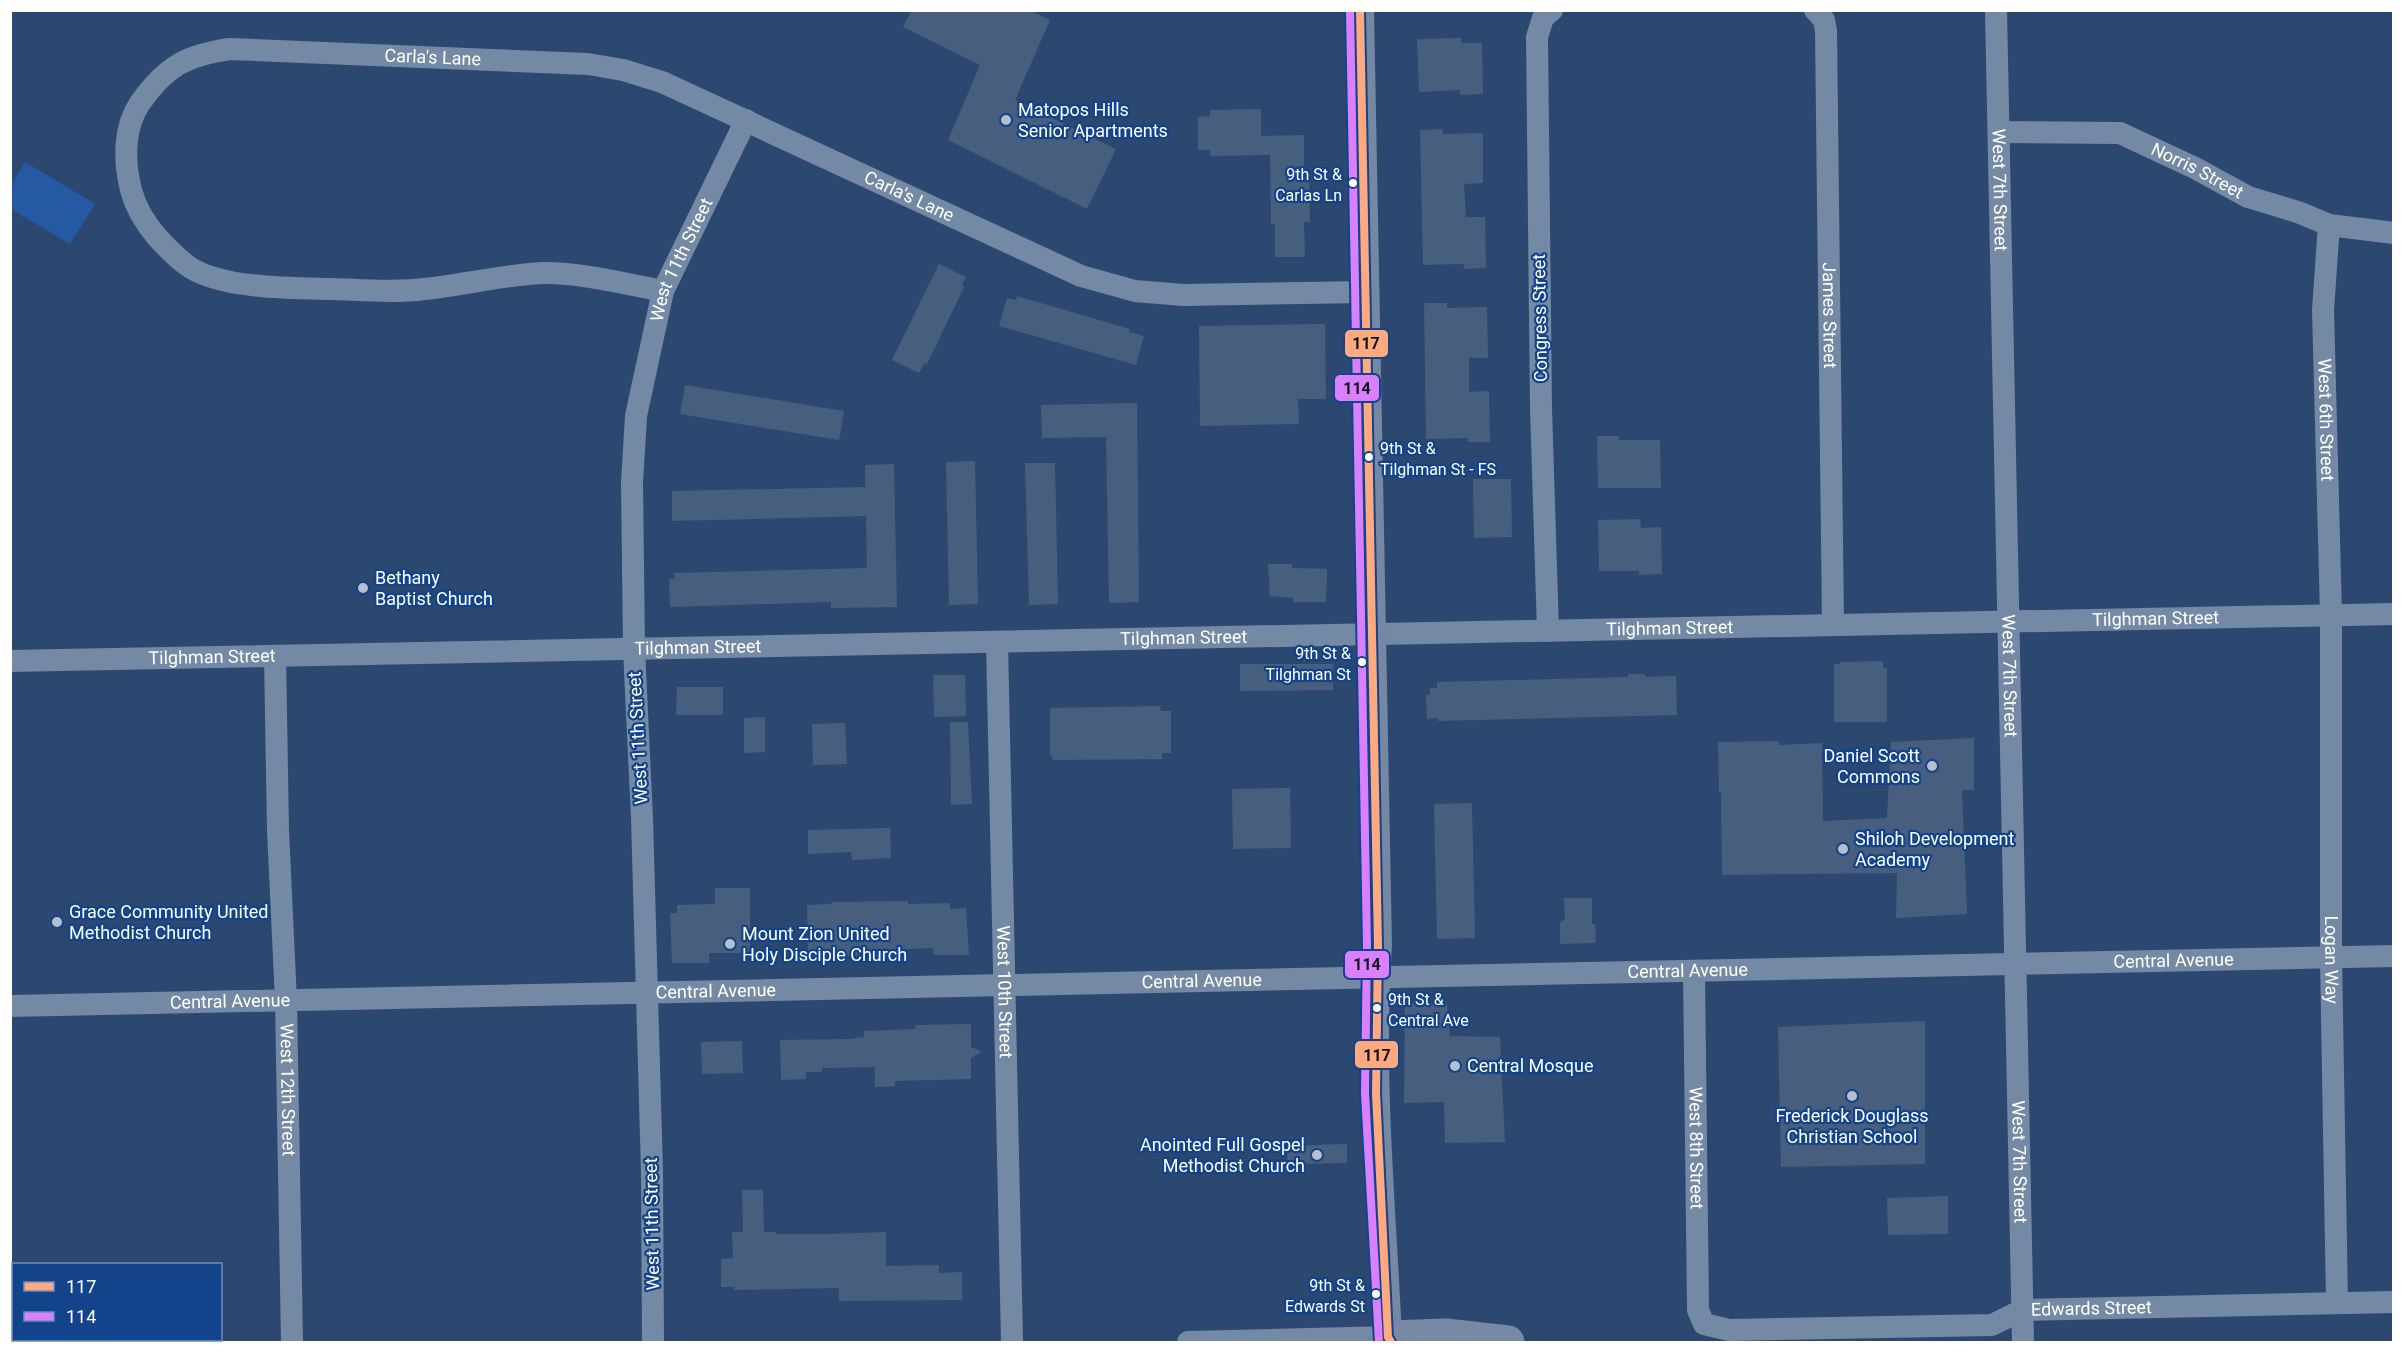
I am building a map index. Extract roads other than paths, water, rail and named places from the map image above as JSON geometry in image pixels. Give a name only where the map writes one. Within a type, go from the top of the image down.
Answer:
[{"type":"highway","points":[[1388,1341],[1457,1336],[1508,1342]]},
{"type":"main road","points":[[1360,10],[1378,946],[1374,1006],[1376,1119],[1388,1341]]},
{"type":"street","name":"Congress Street","points":[[1548,631],[1541,408],[1537,37],[1543,18],[1552,10]]},
{"type":"street","name":"James Street","points":[[1815,10],[1824,20],[1826,31],[1833,624]]},
{"type":"street","name":"West 7th Street","points":[[1996,10],[2023,1342]]},
{"type":"street","name":"Carla's Lane","points":[[663,291],[597,279],[544,273],[501,277],[422,290],[297,288],[230,282],[192,269],[169,250],[135,206],[126,153],[129,129],[138,106],[151,88],[177,64],[202,53],[230,49],[588,64],[623,70],[662,82],[1081,276],[1135,291],[1184,295],[1366,292]]},
{"type":"street","name":"West 11th Street","points":[[653,1342],[652,1172],[645,993],[642,818],[634,649],[632,482],[636,416],[663,291],[746,120]]},
{"type":"street","name":"Norris Street","points":[[1999,132],[2120,134],[2195,168],[2247,197],[2298,212],[2329,225],[2394,232]]},
{"type":"street","name":"West 6th Street","points":[[2329,225],[2323,310],[2331,615]]},
{"type":"street","name":"Tilghman Street","points":[[10,661],[2394,614]]},
{"type":"street","name":"Logan Way","points":[[2331,615],[2331,957],[2337,1303]]},
{"type":"street","name":"West 10th Street","points":[[997,642],[1012,1342]]},
{"type":"street","name":"West 12th Street","points":[[275,656],[278,830],[286,1000],[292,1342]]},
{"type":"street","name":"Central Avenue","points":[[10,1006],[2394,956]]},
{"type":"street","name":"West 8th Street","points":[[1694,971],[1698,1310],[1704,1324]]},
{"type":"street","name":"Edwards Street","points":[[1704,1324],[1729,1330],[1992,1325],[2022,1310],[2394,1302]]},
{"type":"street","points":[[1188,1342],[1388,1341]]},
{"type":"place","name":"Matopos Hills Senior Apartments","points":[[1006,120]]},
{"type":"place","name":"9th St & Carlas Ln","points":[[1353,183]]},
{"type":"place","name":"9th St & Tilghman St - FS","points":[[1369,457]]},
{"type":"place","name":"Bethany Baptist Church","points":[[363,588]]},
{"type":"place","name":"9th St & Tilghman St","points":[[1362,662]]},
{"type":"place","name":"Daniel Scott Commons","points":[[1932,766]]},
{"type":"place","name":"Shiloh Development Academy","points":[[1843,849]]},
{"type":"place","name":"Grace Community United Methodist Church","points":[[57,922]]},
{"type":"place","name":"Mount Zion United Holy Disciple Church","points":[[730,944]]},
{"type":"place","name":"9th St & Central Ave","points":[[1377,1008]]},
{"type":"place","name":"Central Mosque","points":[[1455,1066]]},
{"type":"place","name":"Frederick Douglass Christian School","points":[[1852,1096]]},
{"type":"place","name":"Anointed Full Gospel Methodist Church","points":[[1317,1155]]},
{"type":"place","name":"9th St & Edwards St","points":[[1376,1294]]}]
